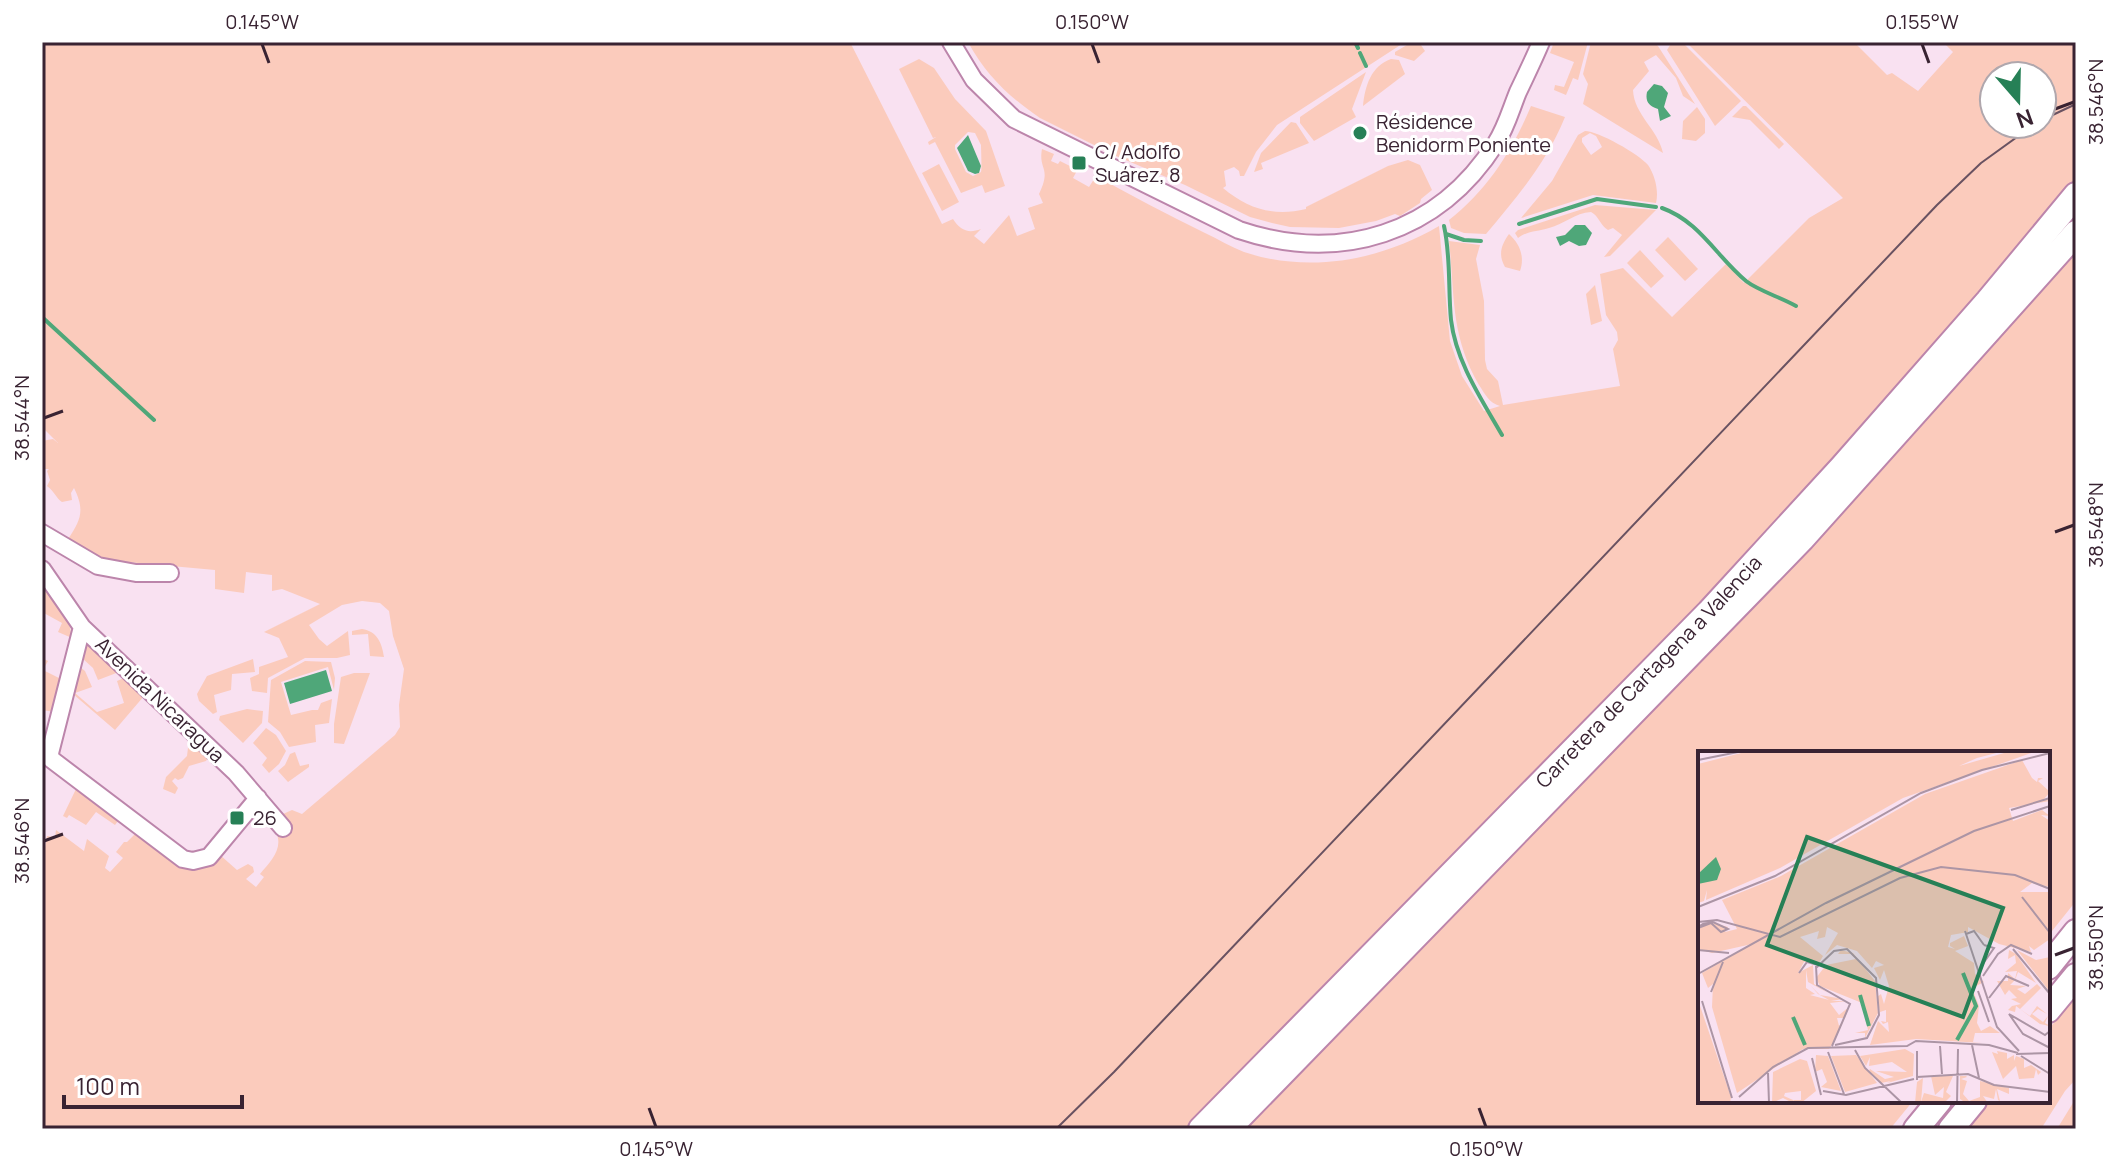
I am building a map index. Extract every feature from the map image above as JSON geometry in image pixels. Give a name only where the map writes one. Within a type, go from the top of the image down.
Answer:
[{"type":"highway","name":"Carretera de Cartagena a Valencia","points":[[1201,1129],[1709,612],[1842,467],[1988,301],[2076,195]]},
{"type":"highway","name":"Carretera de Cartagena a Valencia","points":[[1228,1129],[1802,539],[2076,233]]},
{"type":"highway","points":[[2050,964],[2076,932]]},
{"type":"highway","points":[[2050,1008],[2076,976]]},
{"type":"highway","points":[[1916,1129],[1937,1103]]},
{"type":"highway","points":[[1951,1129],[1972,1103]]},
{"type":"street","points":[[951,42],[974,80],[1014,119],[1239,230],[1264,239],[1309,245],[1342,244],[1396,230],[1442,204],[1469,180],[1498,141],[1541,42]]},
{"type":"street","points":[[42,533],[98,566],[136,573],[170,573]]},
{"type":"street","name":"Avenida Nicaragua","points":[[42,569],[82,627],[236,773],[283,828]]},
{"type":"street","points":[[82,627],[47,760],[183,859],[193,861],[209,857],[258,798]]},
{"type":"shaded area","points":[[42,42],[850,42],[942,224],[953,219],[965,230],[981,229],[974,236],[984,244],[1009,215],[1017,236],[1035,229],[1028,208],[1043,203],[1039,194],[1045,173],[1042,149],[1054,154],[1051,161],[1058,164],[1060,161],[1072,167],[1074,163],[1079,167],[1073,178],[1089,187],[1096,176],[1234,248],[1269,259],[1294,262],[1344,260],[1393,248],[1439,226],[1450,341],[1462,376],[1484,411],[1500,406],[1483,392],[1463,349],[1455,314],[1449,241],[1480,245],[1476,259],[1484,301],[1485,360],[1487,369],[1498,381],[1503,405],[1620,386],[1613,349],[1618,340],[1617,332],[1606,315],[1600,274],[1623,268],[1672,317],[1726,264],[1744,283],[1809,218],[1843,198],[1686,42],[1854,42],[1887,75],[1892,73],[1918,91],[1953,52],[1943,42],[2076,42],[2076,901],[2050,934],[2050,751],[1698,751],[1698,1103],[1911,1103],[1890,1129],[42,1129],[42,854],[47,836],[55,837],[56,830],[84,851],[87,839],[109,856],[105,868],[110,872],[123,858],[116,852],[136,833],[178,865],[220,855],[237,870],[248,864],[254,872],[246,879],[256,887],[264,877],[260,874],[277,850],[276,832],[280,833],[291,823],[283,814],[292,810],[302,814],[395,735],[400,727],[399,705],[404,669],[389,611],[380,603],[362,601],[342,605],[309,625],[327,646],[348,631],[350,655],[305,658],[268,678],[267,693],[252,691],[250,678],[259,674],[259,667],[288,657],[279,638],[264,632],[320,604],[282,589],[272,591],[272,575],[246,572],[244,593],[215,589],[215,570],[105,560],[88,553],[68,539],[80,515],[80,503],[74,488],[72,500],[62,502],[47,486],[49,469],[42,469],[42,441],[53,439],[58,443],[42,427]]},
{"type":"shaded area","points":[[968,42],[1405,42],[1277,125],[1256,152],[1244,176],[1240,176],[1234,167],[1224,171],[1226,186],[1223,188],[1252,206],[1272,211],[1294,211],[1306,209],[1388,166],[1408,160],[1420,165],[1432,190],[1420,203],[1400,216],[1395,214],[1339,228],[1290,227],[1250,217],[1040,118],[999,84]]},
{"type":"shaded area","points":[[1412,42],[1419,42],[1425,51],[1414,61],[1395,55],[1395,52]]},
{"type":"shaded area","points":[[1554,42],[1588,42],[1578,80],[1573,78],[1566,95],[1554,90],[1555,85],[1564,87],[1574,62],[1550,53]]},
{"type":"shaded area","points":[[1591,42],[1654,42],[1658,46],[1695,104],[1683,96],[1676,78],[1656,55],[1644,62],[1649,71],[1633,90],[1634,99],[1663,153],[1583,104],[1588,84],[1583,74]]},
{"type":"shaded area","points":[[1672,42],[1682,42],[1741,101],[1715,126],[1667,50]]},
{"type":"shaded area","points":[[919,59],[934,68],[955,99],[986,131],[1005,186],[985,193],[982,185],[961,193],[935,142],[929,145],[928,142],[936,137],[933,138],[899,69]],"holes":[[[968,132],[975,133],[981,145],[981,172],[973,176],[966,172],[955,145]]]},
{"type":"shaded area","points":[[1391,59],[1399,60],[1405,74],[1363,106],[1370,78],[1378,66]]},
{"type":"shaded area","points":[[1366,72],[1352,109],[1356,117],[1314,141],[1300,123],[1300,117]]},
{"type":"shaded area","points":[[1654,84],[1662,86],[1668,93],[1664,107],[1671,116],[1660,121],[1658,109],[1647,101],[1647,92]]},
{"type":"shaded area","points":[[1531,106],[1565,117],[1540,164],[1486,234],[1464,233],[1451,228],[1449,220],[1476,195],[1498,168]]},
{"type":"shaded area","points":[[1743,106],[1784,144],[1779,149],[1750,120],[1732,117]]},
{"type":"shaded area","points":[[1697,107],[1705,119],[1705,133],[1696,141],[1682,139],[1683,121]]},
{"type":"shaded area","points":[[1291,122],[1296,123],[1309,143],[1261,163],[1263,169],[1254,172],[1261,153]]},
{"type":"shaded area","points":[[1585,131],[1599,135],[1643,160],[1654,178],[1656,203],[1593,195],[1521,218],[1552,181],[1578,135]],"holes":[[[1590,133],[1596,136],[1602,147],[1591,155],[1582,138]]]},
{"type":"shaded area","points":[[968,135],[981,166],[979,173],[975,174],[968,171],[957,148]]},
{"type":"shaded area","points":[[939,164],[959,202],[942,211],[922,173]]},
{"type":"shaded area","points":[[1595,205],[1656,210],[1610,256],[1604,257],[1622,235],[1613,228],[1608,230],[1591,212],[1518,238],[1515,233],[1518,230]]},
{"type":"shaded area","points":[[1575,225],[1585,225],[1592,233],[1586,245],[1579,246],[1569,241],[1560,246],[1556,237],[1565,235]]},
{"type":"shaded area","points":[[1509,234],[1520,251],[1520,271],[1505,267],[1502,258],[1502,246]]},
{"type":"shaded area","points":[[1668,237],[1698,269],[1685,281],[1655,250]]},
{"type":"shaded area","points":[[1640,250],[1664,276],[1651,288],[1627,263]]},
{"type":"shaded area","points":[[1595,285],[1602,321],[1591,325],[1586,294]]},
{"type":"shaded area","points":[[42,579],[68,617],[72,638],[58,632],[62,623],[42,612]]},
{"type":"shaded area","points":[[362,629],[378,638],[384,657],[370,656],[368,634],[352,635],[352,631]]},
{"type":"shaded area","points":[[89,645],[119,672],[98,680],[93,668],[82,658]]},
{"type":"shaded area","points":[[42,658],[48,661],[43,670],[63,680],[55,712],[42,710]]},
{"type":"shaded area","points":[[253,659],[255,672],[232,674],[231,690],[214,695],[217,712],[213,714],[199,701],[197,694],[207,676]]},
{"type":"shaded area","points":[[305,661],[331,662],[334,690],[328,667],[281,682],[291,715],[318,710],[321,703],[332,699],[329,723],[315,725],[316,742],[289,747],[280,732],[268,722],[271,680]]},
{"type":"shaded area","points":[[80,667],[92,687],[75,693],[97,712],[124,703],[117,681],[124,678],[144,696],[115,730],[73,694]]},
{"type":"shaded area","points":[[326,670],[332,691],[290,704],[284,683]]},
{"type":"shaded area","points":[[370,673],[344,744],[334,743],[341,677]]},
{"type":"shaded area","points":[[247,709],[263,711],[262,723],[243,743],[219,720],[220,716]]},
{"type":"shaded area","points":[[266,728],[276,735],[286,751],[279,764],[269,773],[262,765],[267,758],[253,743]]},
{"type":"shaded area","points":[[194,741],[210,754],[206,761],[189,766],[183,778],[172,781],[178,788],[175,794],[163,789],[166,777],[187,756],[188,748]]},
{"type":"shaded area","points":[[295,752],[300,766],[309,764],[309,767],[288,782],[278,771]]},
{"type":"shaded area","points":[[76,789],[118,821],[115,825],[96,812],[86,825],[69,815],[67,818],[63,816]]},
{"type":"shaded area","points":[[2076,996],[2076,1079],[2041,1129],[1967,1129],[1988,1103],[2050,1103],[2050,1028]]},
{"type":"shaded area","points":[[2076,1098],[2076,1129],[2057,1129]]},
{"type":"waterway","points":[[1355,42],[1358,48]]},
{"type":"waterway","points":[[1360,53],[1366,66]]},
{"type":"waterway","points":[[1519,224],[1597,199],[1656,207]]},
{"type":"waterway","points":[[1662,208],[1697,230],[1746,281],[1796,306]]},
{"type":"waterway","points":[[1444,226],[1451,320],[1458,351],[1502,435]]},
{"type":"waterway","points":[[1446,234],[1481,241]]},
{"type":"waterway","points":[[42,317],[154,420]]},
{"type":"tram line","points":[[2058,112],[2076,104]]},
{"type":"tram line","points":[[1056,1129],[1114,1072],[1937,205],[1981,163],[2013,140]]},
{"type":"place","name":"Résidence Benidorm Poniente","points":[[1360,133]]},
{"type":"place","name":"C/ Adolfo Suárez, 8","points":[[1079,163]]},
{"type":"place","name":"26","points":[[237,818]]}]
